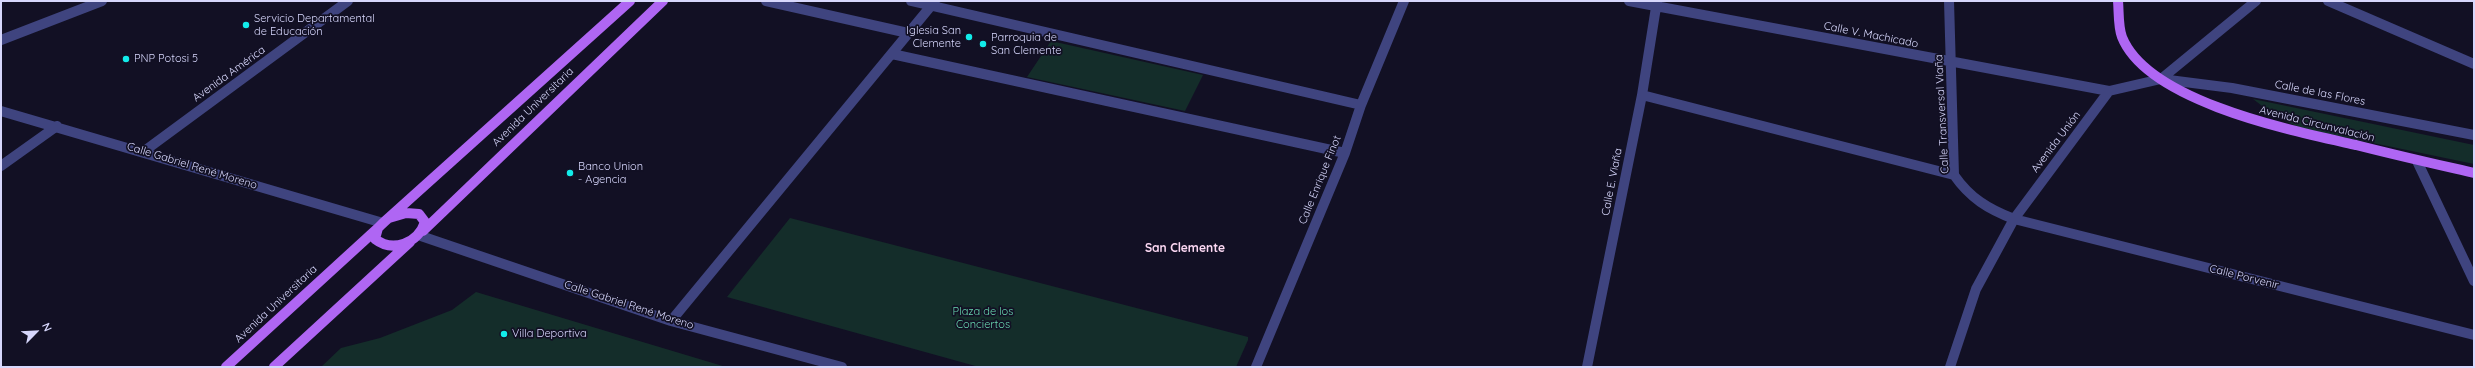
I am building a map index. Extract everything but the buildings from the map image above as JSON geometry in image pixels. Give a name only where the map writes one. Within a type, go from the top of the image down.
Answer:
[{"type":"main road","name":"Avenida Universitaria","points":[[226,367],[383,223],[630,1]]},
{"type":"main road","name":"Avenida Universitaria","points":[[274,367],[418,235],[663,1]]},
{"type":"main road","name":"Avenida Circunvalación","points":[[2118,1],[2122,36],[2138,60],[2161,79],[2209,105],[2263,124],[2417,161],[2474,173]]},
{"type":"main road","points":[[406,213],[419,214],[426,222],[418,235],[400,245],[384,245],[375,239],[383,223],[406,213]]},
{"type":"street","points":[[1,40],[102,1]]},
{"type":"street","name":"Avenida América","points":[[143,152],[348,1]]},
{"type":"street","points":[[766,1],[908,33]]},
{"type":"street","points":[[911,1],[933,3],[1360,105]]},
{"type":"street","name":"Calle Enrique Finot","points":[[1256,367],[1345,153],[1360,105],[1404,1]]},
{"type":"street","name":"Calle V. Machicado","points":[[1629,1],[1657,3],[1951,63],[2109,91]]},
{"type":"street","name":"Calle Transversal Viaña","points":[[1949,1],[1954,175],[1966,192],[1986,209],[2014,219]]},
{"type":"street","points":[[2109,91],[2161,79],[2256,1]]},
{"type":"street","points":[[2328,1],[2474,64]]},
{"type":"street","points":[[671,321],[933,3]]},
{"type":"street","name":"Calle E. Viaña","points":[[1587,367],[1642,95],[1657,3]]},
{"type":"street","points":[[892,54],[1345,153]]},
{"type":"street","name":"Calle de las Flores","points":[[2161,79],[2232,88],[2474,135]]},
{"type":"street","name":"Avenida Unión","points":[[1950,367],[1976,288],[2014,219],[2109,91]]},
{"type":"street","points":[[1642,95],[1954,175]]},
{"type":"street","name":"Calle Gabriel René Moreno","points":[[1,111],[57,126],[383,223]]},
{"type":"street","points":[[1,166],[57,126]]},
{"type":"street","points":[[2417,161],[2474,281]]},
{"type":"street","name":"Calle Porvenir","points":[[2014,219],[2474,335]]},
{"type":"street","name":"Calle Gabriel René Moreno","points":[[418,235],[671,321],[842,367]]},
{"type":"green space","points":[[1051,41],[1203,75],[1185,111],[1027,77]]},
{"type":"green space","points":[[2253,99],[2474,145],[2474,164],[2301,128],[2278,118]]},
{"type":"green space","name":"Plaza de los Conciertos","points":[[790,218],[1248,337],[1248,340],[1236,367],[979,367],[727,297]]},
{"type":"green space","name":"Villa Deportiva","points":[[476,292],[726,367],[321,367],[341,348],[380,338],[452,310]]},
{"type":"place","name":"Servicio Departamental de Educación","points":[[246,25]]},
{"type":"place","name":"Iglesia San Clemente","points":[[969,37]]},
{"type":"place","name":"Parroquia de San Clemente","points":[[983,44]]},
{"type":"place","name":"PNP Potosi 5","points":[[126,59]]},
{"type":"place","name":"Banco Union - Agencia","points":[[570,173]]},
{"type":"place","name":"Villa Deportiva","points":[[504,334]]},
{"type":"district","name":"San Clemente","points":[[1185,248]]}]
